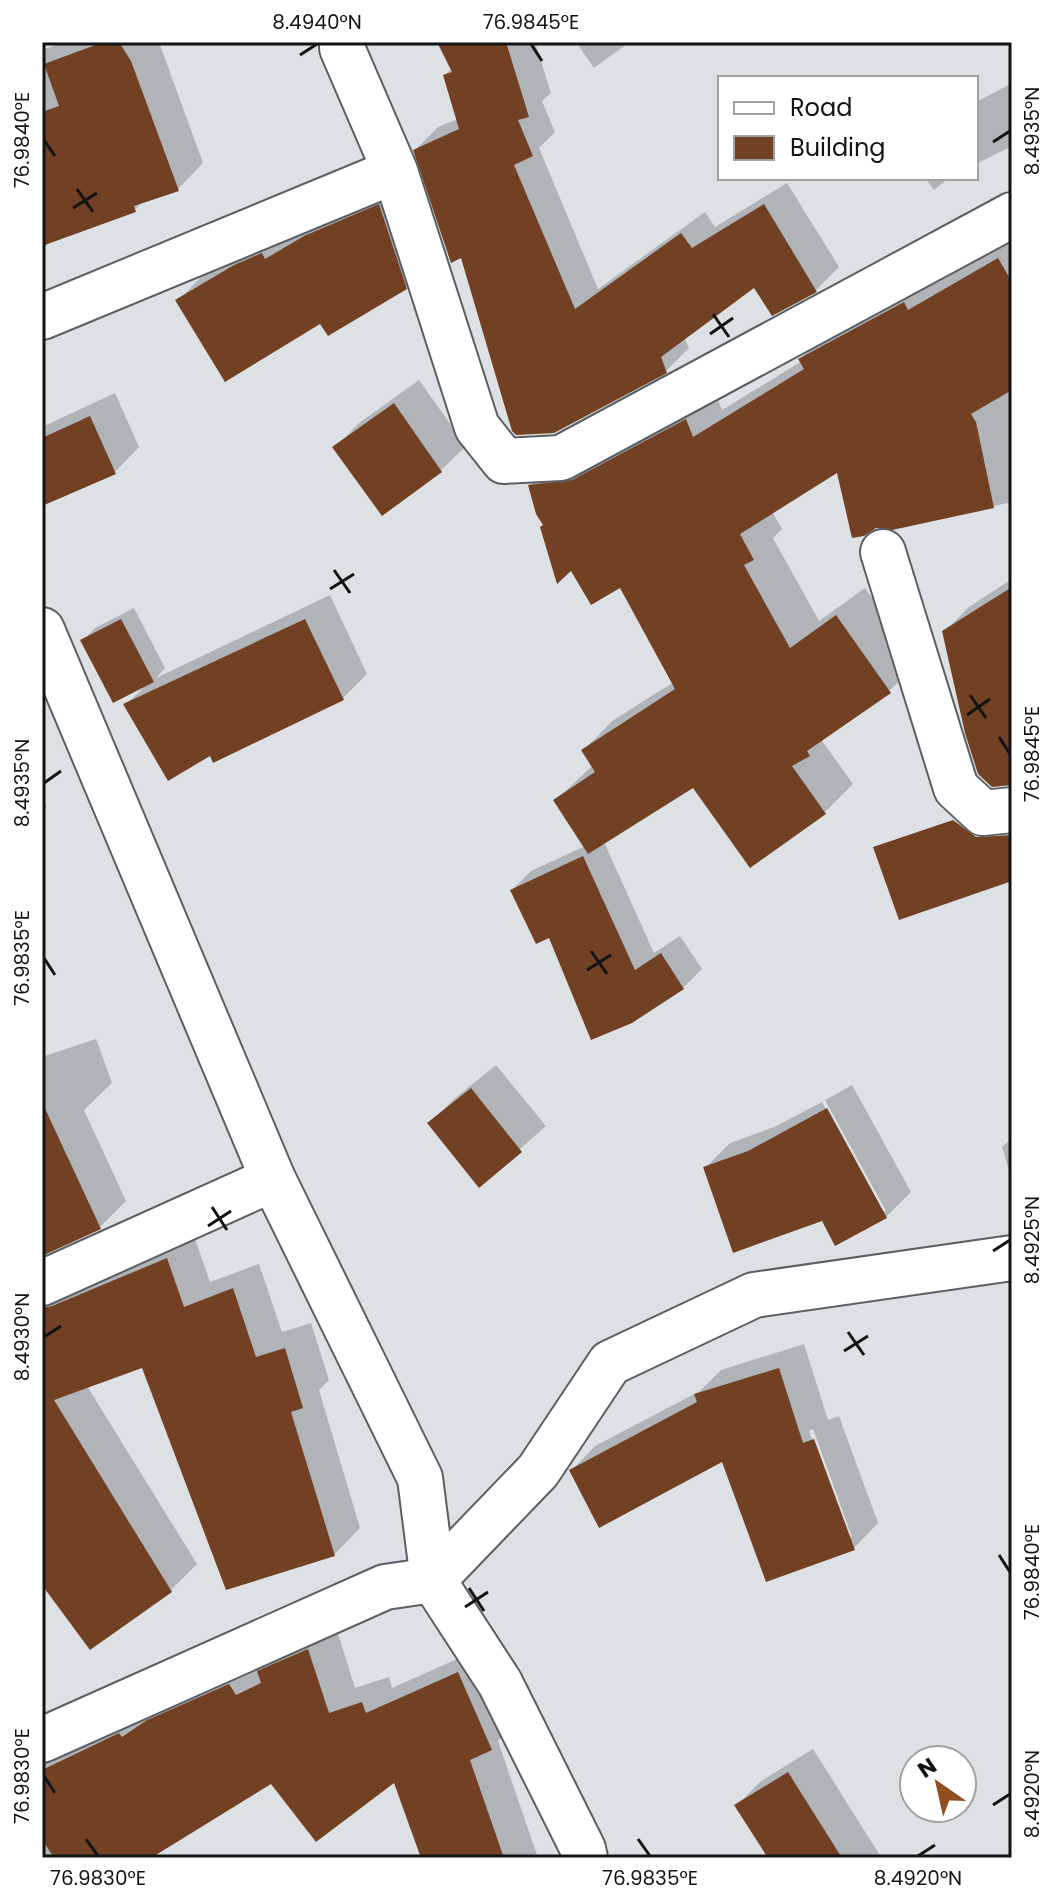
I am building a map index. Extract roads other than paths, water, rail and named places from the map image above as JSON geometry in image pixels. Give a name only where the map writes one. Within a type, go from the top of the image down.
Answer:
[{"type":"street","points":[[343,42],[342,48],[395,171],[477,427],[504,461],[561,458],[1012,215]]},
{"type":"street","points":[[42,317],[395,171]]},
{"type":"street","points":[[883,552],[956,788],[983,813],[1012,810]]},
{"type":"street","points":[[42,630],[273,1179],[420,1478],[433,1580],[500,1683],[585,1858]]},
{"type":"street","points":[[42,1283],[273,1179]]},
{"type":"street","points":[[42,1740],[385,1587],[433,1580],[538,1471],[610,1363],[754,1295],[1012,1258]]}]
